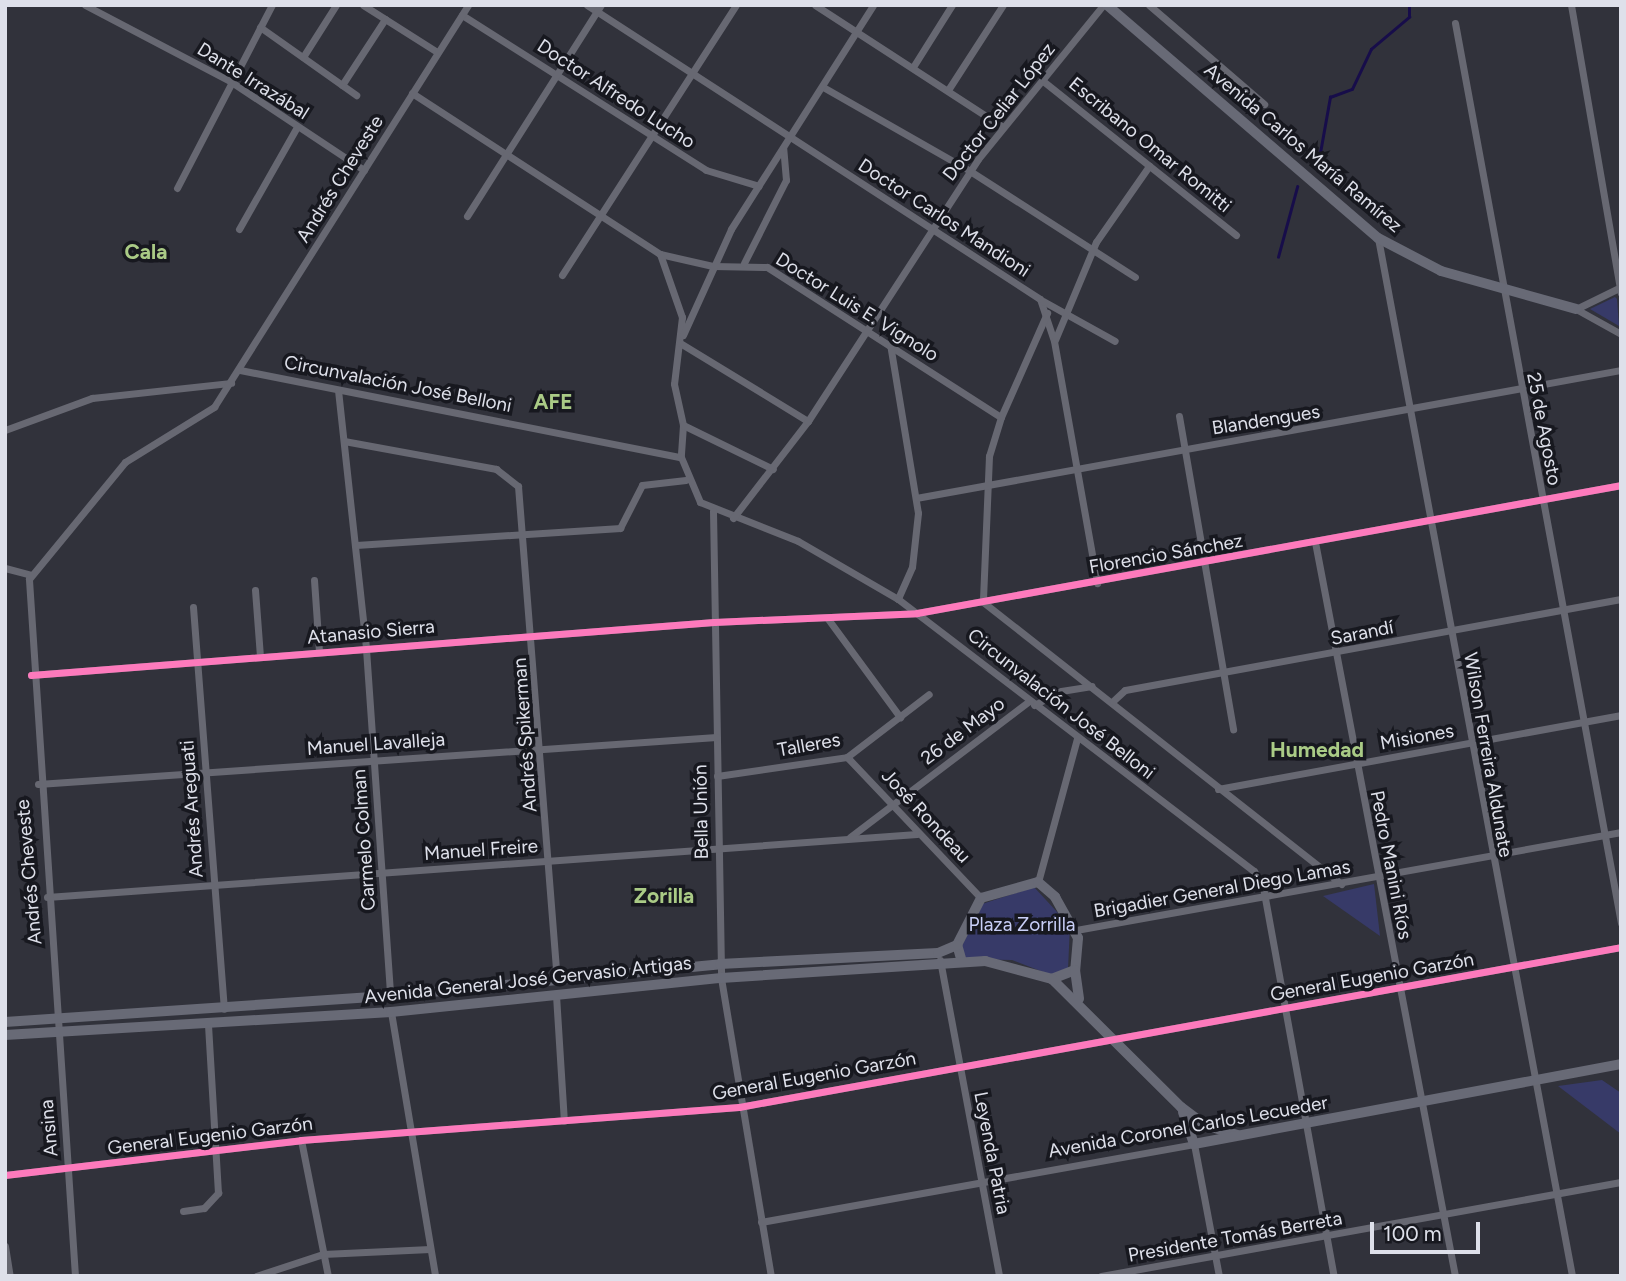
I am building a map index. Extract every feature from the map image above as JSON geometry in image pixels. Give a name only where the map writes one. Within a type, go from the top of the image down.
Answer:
[{"type":"main road","name":"Avenida Carlos María Ramírez","points":[[1105,5],[1378,238],[1441,271],[1576,309]]},
{"type":"main road","points":[[962,962],[957,945],[981,898],[1038,882],[1076,930],[1075,970],[1079,1000]]},
{"type":"main road","name":"Avenida General José Gervasio Artigas","points":[[5,1022],[390,996],[720,964],[938,953],[957,945]]},
{"type":"main road","name":"Avenida General José Gervasio Artigas","points":[[5,1035],[391,1012],[721,978],[962,962],[1011,964],[1052,979]]},
{"type":"main road","points":[[1052,979],[1075,970]]},
{"type":"main road","points":[[1052,979],[1079,1000],[1181,1107],[1205,1125],[1237,1135]]},
{"type":"main road","name":"Avenida Coronel Carlos Lecueder","points":[[1194,1144],[1621,1064]]},
{"type":"main road","points":[[1181,1107],[1194,1144]]},
{"type":"street","name":"Dante Irrazábal","points":[[85,5],[230,81],[364,170]]},
{"type":"street","points":[[177,188],[230,81],[272,5]]},
{"type":"street","points":[[303,57],[336,5]]},
{"type":"street","points":[[363,5],[437,52]]},
{"type":"street","name":"Andrés Cheveste","points":[[240,370],[468,5]]},
{"type":"street","name":"Doctor Carlos Mandioni","points":[[587,5],[599,8],[693,74],[1040,299],[1055,341],[1097,583]]},
{"type":"street","points":[[562,275],[736,5]]},
{"type":"street","points":[[815,5],[1003,127]]},
{"type":"street","points":[[713,511],[687,480],[681,457],[683,425],[674,384],[681,339],[713,266],[759,186],[873,5]]},
{"type":"street","points":[[913,67],[952,5]]},
{"type":"street","points":[[948,90],[1003,5]]},
{"type":"street","name":"Doctor Celiar López","points":[[733,518],[808,421],[970,171],[1003,127],[1105,5]]},
{"type":"street","name":"Avenida Carlos María Ramírez","points":[[1149,5],[1264,104]]},
{"type":"street","points":[[1571,5],[1620,289],[1576,309]]},
{"type":"street","points":[[467,216],[599,8]]},
{"type":"street","name":"Doctor Alfredo Lucho","points":[[461,15],[706,170],[759,186]]},
{"type":"street","points":[[342,85],[385,19]]},
{"type":"street","name":"25 de Agosto","points":[[1455,23],[1499,286],[1521,389],[1621,923]]},
{"type":"street","points":[[260,27],[356,95]]},
{"type":"street","name":"Escribano Omar Romitti","points":[[1043,81],[1236,234]]},
{"type":"street","points":[[822,87],[970,171],[1135,277]]},
{"type":"street","name":"Doctor Luis E. Vignolo","points":[[412,93],[660,254],[713,266],[744,263],[767,267],[868,328],[1001,417]]},
{"type":"street","points":[[239,229],[298,127]]},
{"type":"street","points":[[744,263],[786,180],[783,148]]},
{"type":"street","points":[[1055,341],[1093,248],[1149,166]]},
{"type":"street","name":"Wilson Ferreira Aldunate","points":[[1378,238],[1490,857],[1536,1079],[1572,1276]]},
{"type":"street","points":[[660,254],[681,339],[808,421]]},
{"type":"street","points":[[1040,299],[1115,341]]},
{"type":"street","points":[[1576,309],[1621,334]]},
{"type":"street","points":[[983,602],[989,485],[1001,417],[1047,313]]},
{"type":"street","points":[[890,344],[916,498],[916,548],[898,599]]},
{"type":"street","points":[[5,568],[31,575],[125,462],[204,418],[240,370]]},
{"type":"street","name":"Circunvalación José Belloni","points":[[240,370],[681,457]]},
{"type":"street","name":"Blandengues","points":[[916,498],[1185,449],[1410,412],[1621,370]]},
{"type":"street","points":[[5,430],[92,398],[231,383]]},
{"type":"street","name":"Carmelo Colman","points":[[338,390],[366,649],[390,996]]},
{"type":"street","points":[[1178,416],[1206,562],[1233,729]]},
{"type":"street","points":[[683,425],[773,469]]},
{"type":"street","name":"Andrés Spikerman","points":[[344,441],[496,469],[518,486],[543,749],[557,981]]},
{"type":"street","points":[[356,545],[620,528],[642,485],[687,480]]},
{"type":"street","name":"Florencio Sánchez","points":[[714,622],[917,613],[1097,583],[1621,485]]},
{"type":"street","name":"Circunvalación José Belloni","points":[[713,511],[798,541],[898,599],[1254,871],[1265,898],[1283,1010],[1334,1276]]},
{"type":"street","name":"Bella Unión","points":[[713,511],[721,978],[739,1107],[771,1276]]},
{"type":"street","name":"Pedro Manini Ríos","points":[[1315,542],[1455,1276]]},
{"type":"street","name":"Andrés Cheveste","points":[[31,575],[25,593],[56,1020]]},
{"type":"street","points":[[314,580],[319,652]]},
{"type":"street","points":[[255,590],[260,657]]},
{"type":"street","name":"Sarandí","points":[[1113,701],[1125,690],[1224,675],[1621,599]]},
{"type":"street","name":"Circunvalación José Belloni","points":[[983,602],[1113,701],[1218,789],[1341,884]]},
{"type":"street","name":"Andrés Areguati","points":[[193,607],[224,1009]]},
{"type":"street","points":[[828,619],[900,717]]},
{"type":"street","name":"Atanasio Sierra","points":[[31,675],[714,622]]},
{"type":"street","name":"26 de Mayo","points":[[849,838],[1031,703],[1061,691],[1092,686]]},
{"type":"street","name":"Talleres","points":[[717,776],[847,757],[929,694]]},
{"type":"street","name":"Misiones","points":[[1218,789],[1621,715]]},
{"type":"street","name":"Manuel Lavalleja","points":[[38,784],[716,737]]},
{"type":"street","points":[[1038,882],[1077,738]]},
{"type":"street","name":"José Rondeau","points":[[847,757],[917,834],[981,898]]},
{"type":"street","name":"Brigadier General Diego Lamas","points":[[1076,930],[1621,832]]},
{"type":"street","name":"Manuel Freire","points":[[47,897],[214,882],[383,873],[917,834]]},
{"type":"street","name":"General Eugenio Garzón","points":[[5,1175],[215,1148],[301,1140],[739,1107],[1621,947]]},
{"type":"street","name":"Leyenda Patria","points":[[938,953],[999,1276]]},
{"type":"street","points":[[556,995],[564,1121]]},
{"type":"street","points":[[391,1012],[407,1132],[435,1276]]},
{"type":"street","name":"Ansina","points":[[56,1020],[75,1276]]},
{"type":"street","points":[[183,1211],[204,1208],[218,1193],[208,1024]]},
{"type":"street","points":[[301,1140],[328,1276]]},
{"type":"street","points":[[1194,1144],[1220,1276]]},
{"type":"street","name":"Avenida Coronel Carlos Lecueder","points":[[761,1222],[1194,1144]]},
{"type":"street","name":"Presidente Tomás Berreta","points":[[1101,1276],[1444,1218],[1621,1182]]},
{"type":"street","points":[[5,1246],[10,1276]]},
{"type":"street","points":[[256,1276],[323,1254],[429,1249]]},
{"type":"green space","points":[[1615,297],[1617,299],[1619,326],[1590,309]]},
{"type":"green space","points":[[1374,884],[1380,936],[1323,896]]},
{"type":"green space","name":"Plaza Zorrilla","points":[[1034,887],[1070,926],[1068,969],[1051,975],[1012,960],[964,959],[959,952],[982,904]]},
{"type":"green space","points":[[1602,1080],[1621,1093],[1621,1134],[1558,1086]]},
{"type":"waterway","points":[[1320,153],[1330,97],[1352,89],[1371,49],[1409,17],[1409,5]]},
{"type":"waterway","points":[[1278,257],[1297,187]]},
{"type":"cycle path","points":[[31,675],[714,622],[917,613],[1621,485]]},
{"type":"cycle path","points":[[5,1175],[301,1140],[739,1107],[1621,947]]},
{"type":"district","name":"Cala","points":[[146,252]]},
{"type":"district","name":"AFE","points":[[553,402]]},
{"type":"district","name":"Humedad","points":[[1317,750]]},
{"type":"district","name":"Zorilla","points":[[664,896]]}]
